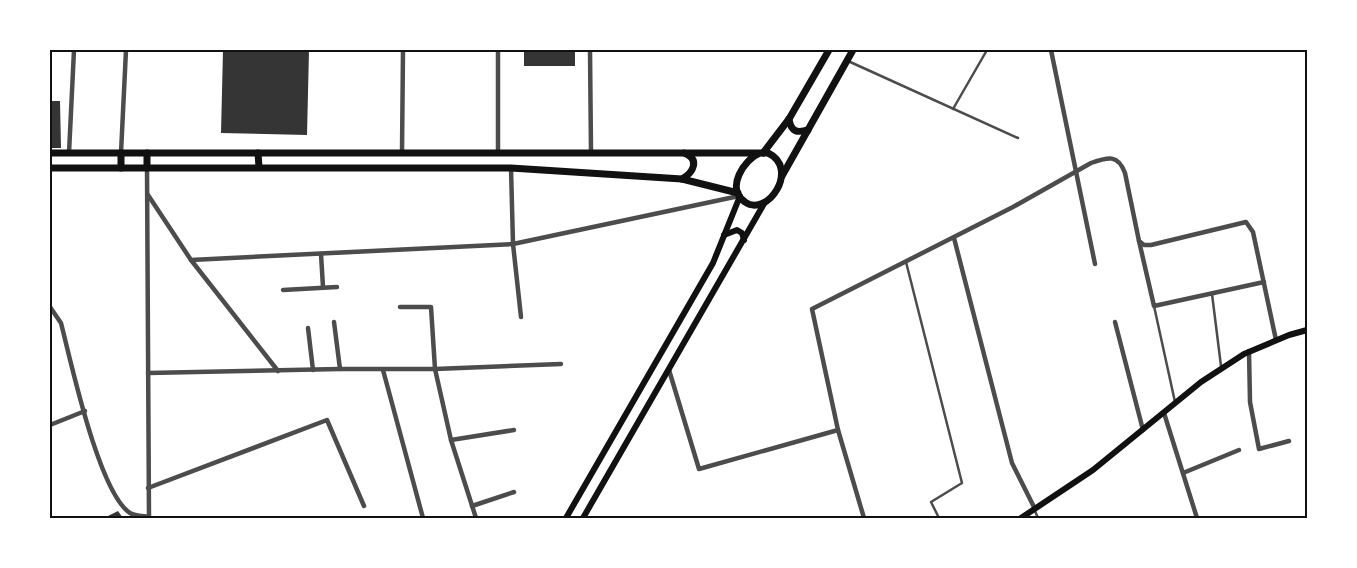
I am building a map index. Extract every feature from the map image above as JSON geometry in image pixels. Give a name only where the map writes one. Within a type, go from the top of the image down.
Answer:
[{"type":"main road","points":[[762,153],[789,119],[829,50]]},
{"type":"main road","points":[[583,518],[766,202],[773,196],[853,50]]},
{"type":"main road","points":[[789,119],[794,131],[808,130]]},
{"type":"main road","points":[[258,152],[259,167]]},
{"type":"main road","points":[[682,152],[689,155],[693,161],[693,168],[689,175],[682,179]]},
{"type":"main road","points":[[566,518],[713,263],[739,195],[737,179],[740,170],[753,156],[768,152],[779,162],[781,179]]},
{"type":"main road","points":[[50,153],[762,153]]},
{"type":"main road","points":[[121,153],[121,168]]},
{"type":"main road","points":[[147,153],[147,168]]},
{"type":"main road","points":[[50,168],[511,168],[682,179],[739,195],[744,202],[750,205],[766,202]]},
{"type":"main road","points":[[724,235],[736,230],[742,233],[744,240]]},
{"type":"main road","points":[[1021,518],[1093,470],[1202,382],[1221,369],[1249,351],[1307,330]]},
{"type":"street","points":[[69,153],[74,50]]},
{"type":"street","points":[[121,153],[126,50]]},
{"type":"street","points":[[402,152],[403,50]]},
{"type":"street","points":[[498,50],[498,152]]},
{"type":"street","points":[[590,50],[591,152]]},
{"type":"street","points":[[1051,50],[1095,264]]},
{"type":"street","points":[[864,518],[838,430],[812,310],[954,238],[1092,163],[1114,158],[1122,163],[1125,173],[1154,306],[1264,282]]},
{"type":"street","points":[[50,307],[61,323],[96,452],[116,497],[130,513],[149,518],[147,168]]},
{"type":"street","points":[[511,168],[513,244],[521,318]]},
{"type":"street","points":[[147,194],[191,260],[278,371]]},
{"type":"street","points":[[191,260],[513,244],[739,195]]},
{"type":"street","points":[[1139,241],[1144,245],[1151,245],[1246,222],[1253,232],[1276,340]]},
{"type":"street","points":[[954,238],[1012,463],[1035,509]]},
{"type":"street","points":[[321,254],[323,287]]},
{"type":"street","points":[[283,290],[337,287]]},
{"type":"street","points":[[400,307],[431,307],[435,370],[451,440],[476,518]]},
{"type":"street","points":[[334,322],[340,369]]},
{"type":"street","points":[[1115,322],[1143,430]]},
{"type":"street","points":[[308,328],[313,370]]},
{"type":"street","points":[[1249,351],[1250,402],[1259,449],[1289,441]]},
{"type":"street","points":[[148,372],[340,369],[435,370],[561,364]]},
{"type":"street","points":[[383,370],[423,518]]},
{"type":"street","points":[[669,370],[699,469],[838,430]]},
{"type":"street","points":[[50,425],[84,411]]},
{"type":"street","points":[[1164,413],[1197,518]]},
{"type":"street","points":[[148,488],[327,420],[364,506]]},
{"type":"street","points":[[451,440],[514,430]]},
{"type":"street","points":[[1183,473],[1239,450]]},
{"type":"street","points":[[472,506],[514,492]]},
{"type":"lane","points":[[953,109],[987,50]]},
{"type":"lane","points":[[847,61],[1018,138]]},
{"type":"lane","points":[[906,262],[962,482],[931,502],[938,518]]},
{"type":"lane","points":[[1212,294],[1221,369]]},
{"type":"lane","points":[[1154,306],[1175,404]]},
{"type":"lane","points":[[1035,509],[1038,518]]},
{"type":"building","points":[[223,50],[309,50],[307,135],[221,133]]},
{"type":"building","points":[[524,50],[575,50],[575,66],[524,66]]},
{"type":"building","points":[[50,101],[60,101],[61,148],[50,148]]},
{"type":"building","points":[[118,511],[123,518],[104,518]]}]
